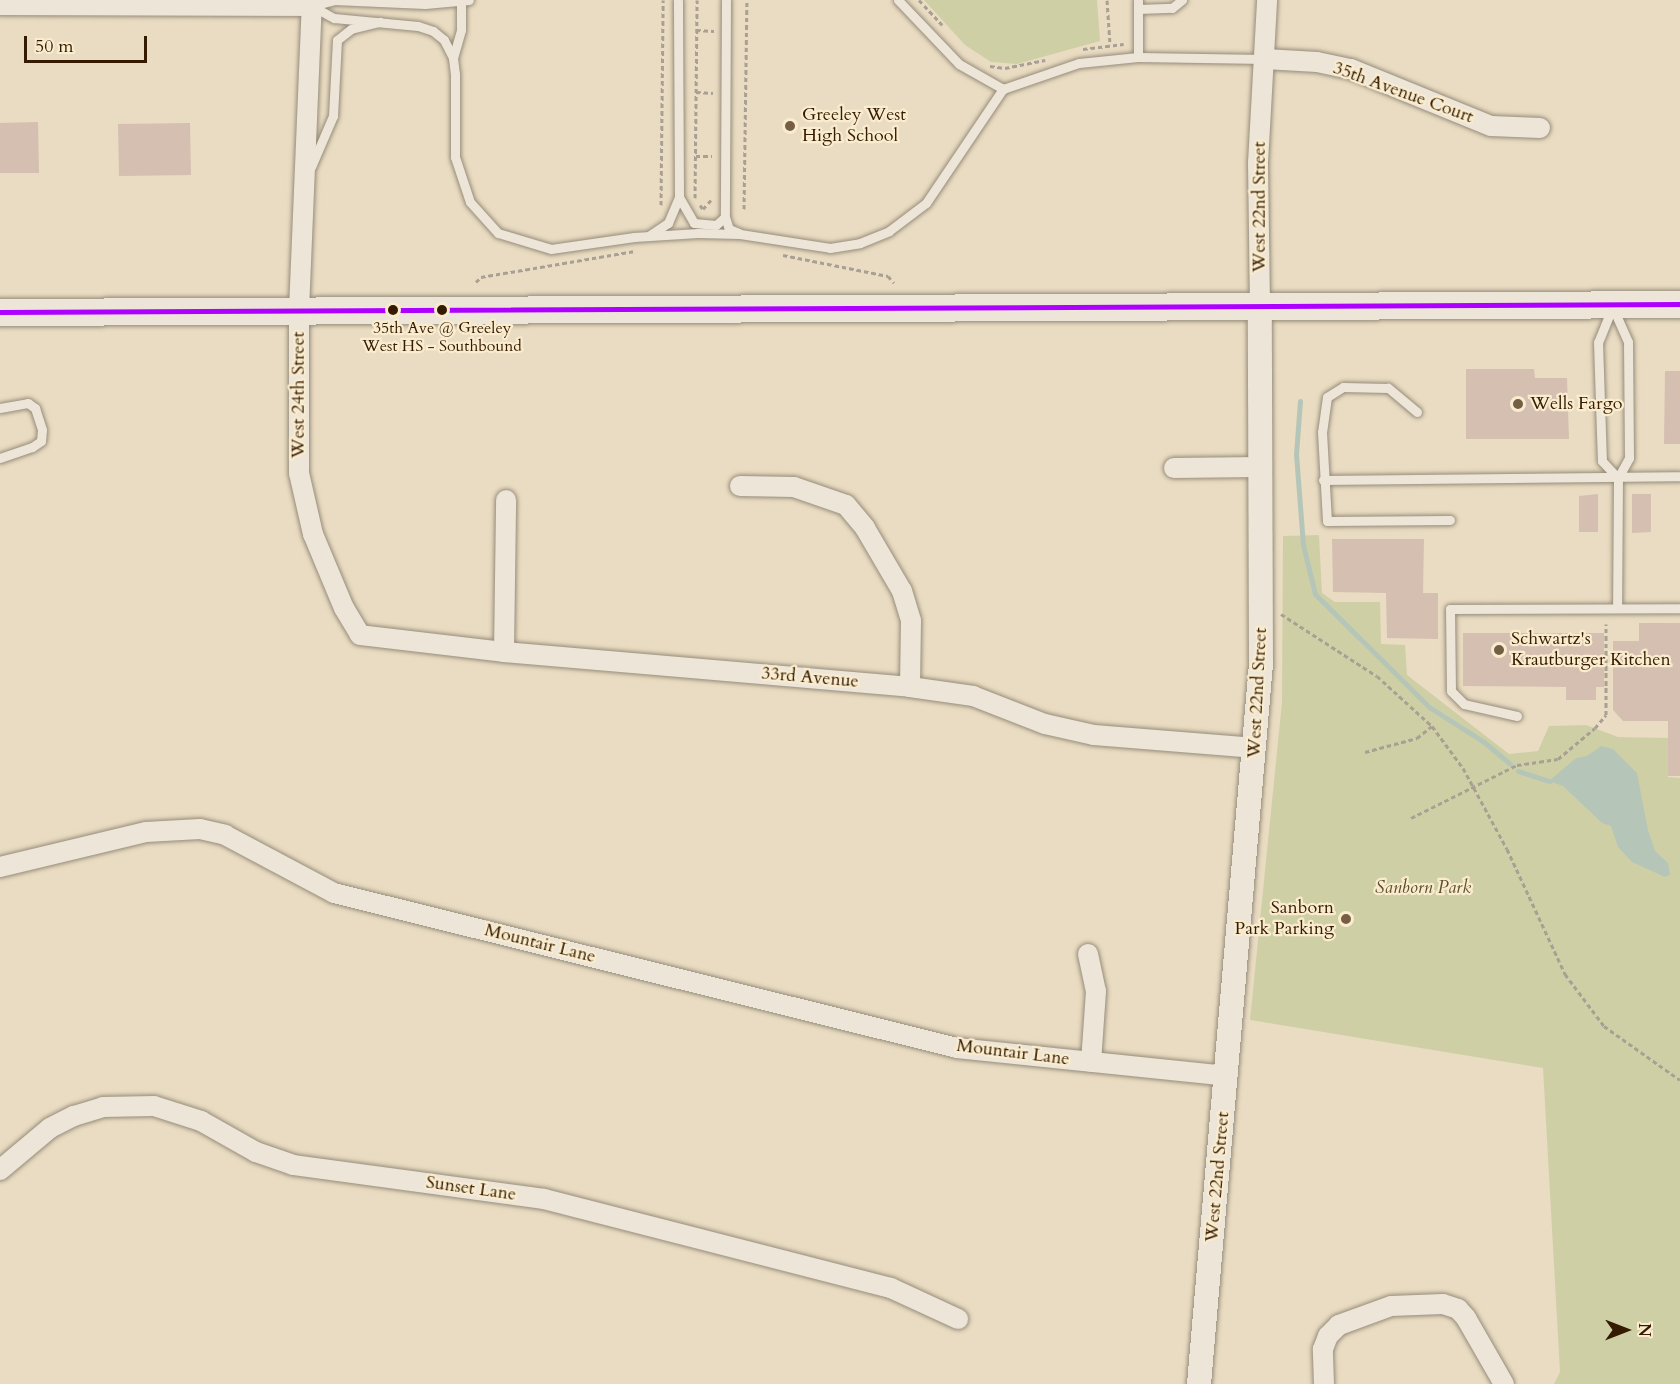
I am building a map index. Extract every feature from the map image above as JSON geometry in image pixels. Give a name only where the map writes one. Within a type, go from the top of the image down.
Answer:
[{"type":"main road","points":[[0,312],[299,313],[1680,304]]},
{"type":"street","name":"West 22nd Street","points":[[1199,1384],[1256,748],[1261,664],[1258,163],[1266,59],[1267,0]]},
{"type":"street","points":[[0,5],[312,3]]},
{"type":"street","name":"West 24th Street","points":[[312,3],[299,313],[299,473],[314,534],[344,608],[360,635]]},
{"type":"street","name":"35th Avenue Court","points":[[1266,59],[1317,62],[1351,69],[1491,126],[1540,128]]},
{"type":"street","points":[[1174,468],[1261,467]]},
{"type":"street","points":[[740,486],[794,488],[846,505],[866,528],[902,591],[911,621],[910,687]]},
{"type":"street","points":[[504,652],[506,500]]},
{"type":"street","name":"33rd Avenue","points":[[360,635],[504,652],[910,687],[973,696],[1045,724],[1094,735],[1256,748]]},
{"type":"street","name":"Mountair Lane","points":[[0,867],[146,832],[200,829],[225,835],[334,893],[957,1048],[1227,1076]]},
{"type":"street","name":"Mountair Lane","points":[[1088,954],[1096,991],[1091,1062]]},
{"type":"street","name":"Sunset Lane","points":[[0,1170],[50,1128],[74,1116],[103,1107],[154,1107],[201,1121],[256,1152],[293,1166],[544,1200],[891,1288],[958,1319]]},
{"type":"street","points":[[1324,1384],[1323,1349],[1328,1336],[1339,1325],[1391,1306],[1443,1304],[1458,1309],[1466,1318],[1504,1384]]},
{"type":"lane","points":[[312,3],[334,0],[465,1],[461,30],[453,57],[453,135],[460,179],[470,202],[498,233],[551,249],[647,236],[740,234],[830,248],[860,243],[889,231],[926,203],[1003,89],[1079,63],[1138,57],[1266,59]]},
{"type":"lane","points":[[647,236],[668,223],[679,197],[678,0]]},
{"type":"lane","points":[[726,0],[724,217],[729,229],[740,234]]},
{"type":"lane","points":[[898,0],[959,63],[1003,89]]},
{"type":"lane","points":[[1138,57],[1138,5],[1172,8],[1182,0]]},
{"type":"lane","points":[[312,3],[334,18],[433,30],[453,57]]},
{"type":"lane","points":[[303,186],[333,116],[337,40],[351,29],[380,22]]},
{"type":"lane","points":[[679,197],[694,223],[716,225],[724,217]]},
{"type":"lane","points":[[1612,306],[1598,342],[1602,462],[1618,478]]},
{"type":"lane","points":[[1612,306],[1628,342],[1629,458],[1618,478],[1617,608]]},
{"type":"lane","points":[[1417,412],[1389,388],[1334,389],[1327,397],[1323,423],[1323,480],[1327,522],[1450,520]]},
{"type":"lane","points":[[0,408],[27,403],[35,408],[42,430],[40,441],[32,447],[0,458]]},
{"type":"lane","points":[[1323,480],[1680,477]]},
{"type":"lane","points":[[1517,716],[1464,704],[1451,691],[1450,609],[1680,608]]},
{"type":"path","points":[[661,210],[663,0]]},
{"type":"path","points":[[697,0],[695,200],[703,209]]},
{"type":"path","points":[[744,209],[747,0]]},
{"type":"path","points":[[919,0],[948,32]]},
{"type":"path","points":[[1107,0],[1110,44]]},
{"type":"path","points":[[696,30],[714,31]]},
{"type":"path","points":[[1074,51],[1110,44],[1129,44]]},
{"type":"path","points":[[983,63],[1005,68],[1055,56]]},
{"type":"path","points":[[696,92],[713,93]]},
{"type":"path","points":[[695,156],[712,156]]},
{"type":"path","points":[[476,282],[481,277],[645,249]]},
{"type":"path","points":[[774,253],[888,276],[894,283]]},
{"type":"path","points":[[1279,614],[1377,676],[1432,726],[1474,788],[1536,907],[1565,974],[1604,1026],[1680,1080]]},
{"type":"path","points":[[1411,818],[1517,765],[1558,759],[1606,715],[1606,624]]},
{"type":"path","points":[[1365,752],[1417,738],[1432,726]]},
{"type":"green space","points":[[924,0],[1097,0],[1100,41],[1017,64],[991,62],[965,45]]},
{"type":"green space","name":"Sanborn Park","points":[[1319,535],[1322,593],[1335,602],[1380,602],[1381,644],[1405,645],[1407,675],[1509,754],[1538,751],[1549,726],[1586,725],[1618,737],[1668,738],[1668,777],[1680,778],[1680,1384],[1554,1384],[1560,1372],[1543,1068],[1250,1020],[1282,702],[1283,536]]},
{"type":"shaded area","points":[[1601,746],[1613,749],[1637,773],[1648,830],[1655,851],[1668,863],[1670,875],[1665,877],[1632,862],[1618,847],[1611,826],[1602,823],[1563,786],[1549,781],[1576,758],[1587,756]]},
{"type":"building","points":[[38,122],[39,173],[0,173],[0,123]]},
{"type":"building","points":[[190,123],[191,175],[119,176],[118,124]]},
{"type":"building","points":[[1466,369],[1534,369],[1535,378],[1567,378],[1569,439],[1466,439]]},
{"type":"building","points":[[1665,371],[1680,371],[1680,444],[1664,444]]},
{"type":"building","points":[[1598,494],[1598,532],[1579,532],[1579,496]]},
{"type":"building","points":[[1632,494],[1651,494],[1651,532],[1632,533]]},
{"type":"building","points":[[1332,539],[1424,539],[1423,593],[1438,593],[1438,639],[1387,638],[1386,593],[1333,592]]},
{"type":"building","points":[[1639,623],[1680,623],[1680,776],[1668,776],[1668,721],[1623,721],[1613,710],[1613,641],[1639,641]]},
{"type":"building","points":[[1463,633],[1604,633],[1604,687],[1596,687],[1596,700],[1566,700],[1566,687],[1463,686]]},
{"type":"waterway","points":[[1300,401],[1296,454],[1303,545],[1315,594],[1429,707],[1484,742],[1510,764]]},
{"type":"waterway","points":[[1518,771],[1549,781]]},
{"type":"transit line","points":[[0,312],[1680,304]]},
{"type":"place","name":"Greeley West High School","points":[[790,126]]},
{"type":"place","name":"35th Ave @ Greeley West HS - Southbound","points":[[442,310]]},
{"type":"place","name":"Wells Fargo","points":[[1518,404]]},
{"type":"place","name":"Schwartz's Krautburger Kitchen","points":[[1499,650]]},
{"type":"place","name":"Sanborn Park Parking","points":[[1346,919]]}]
